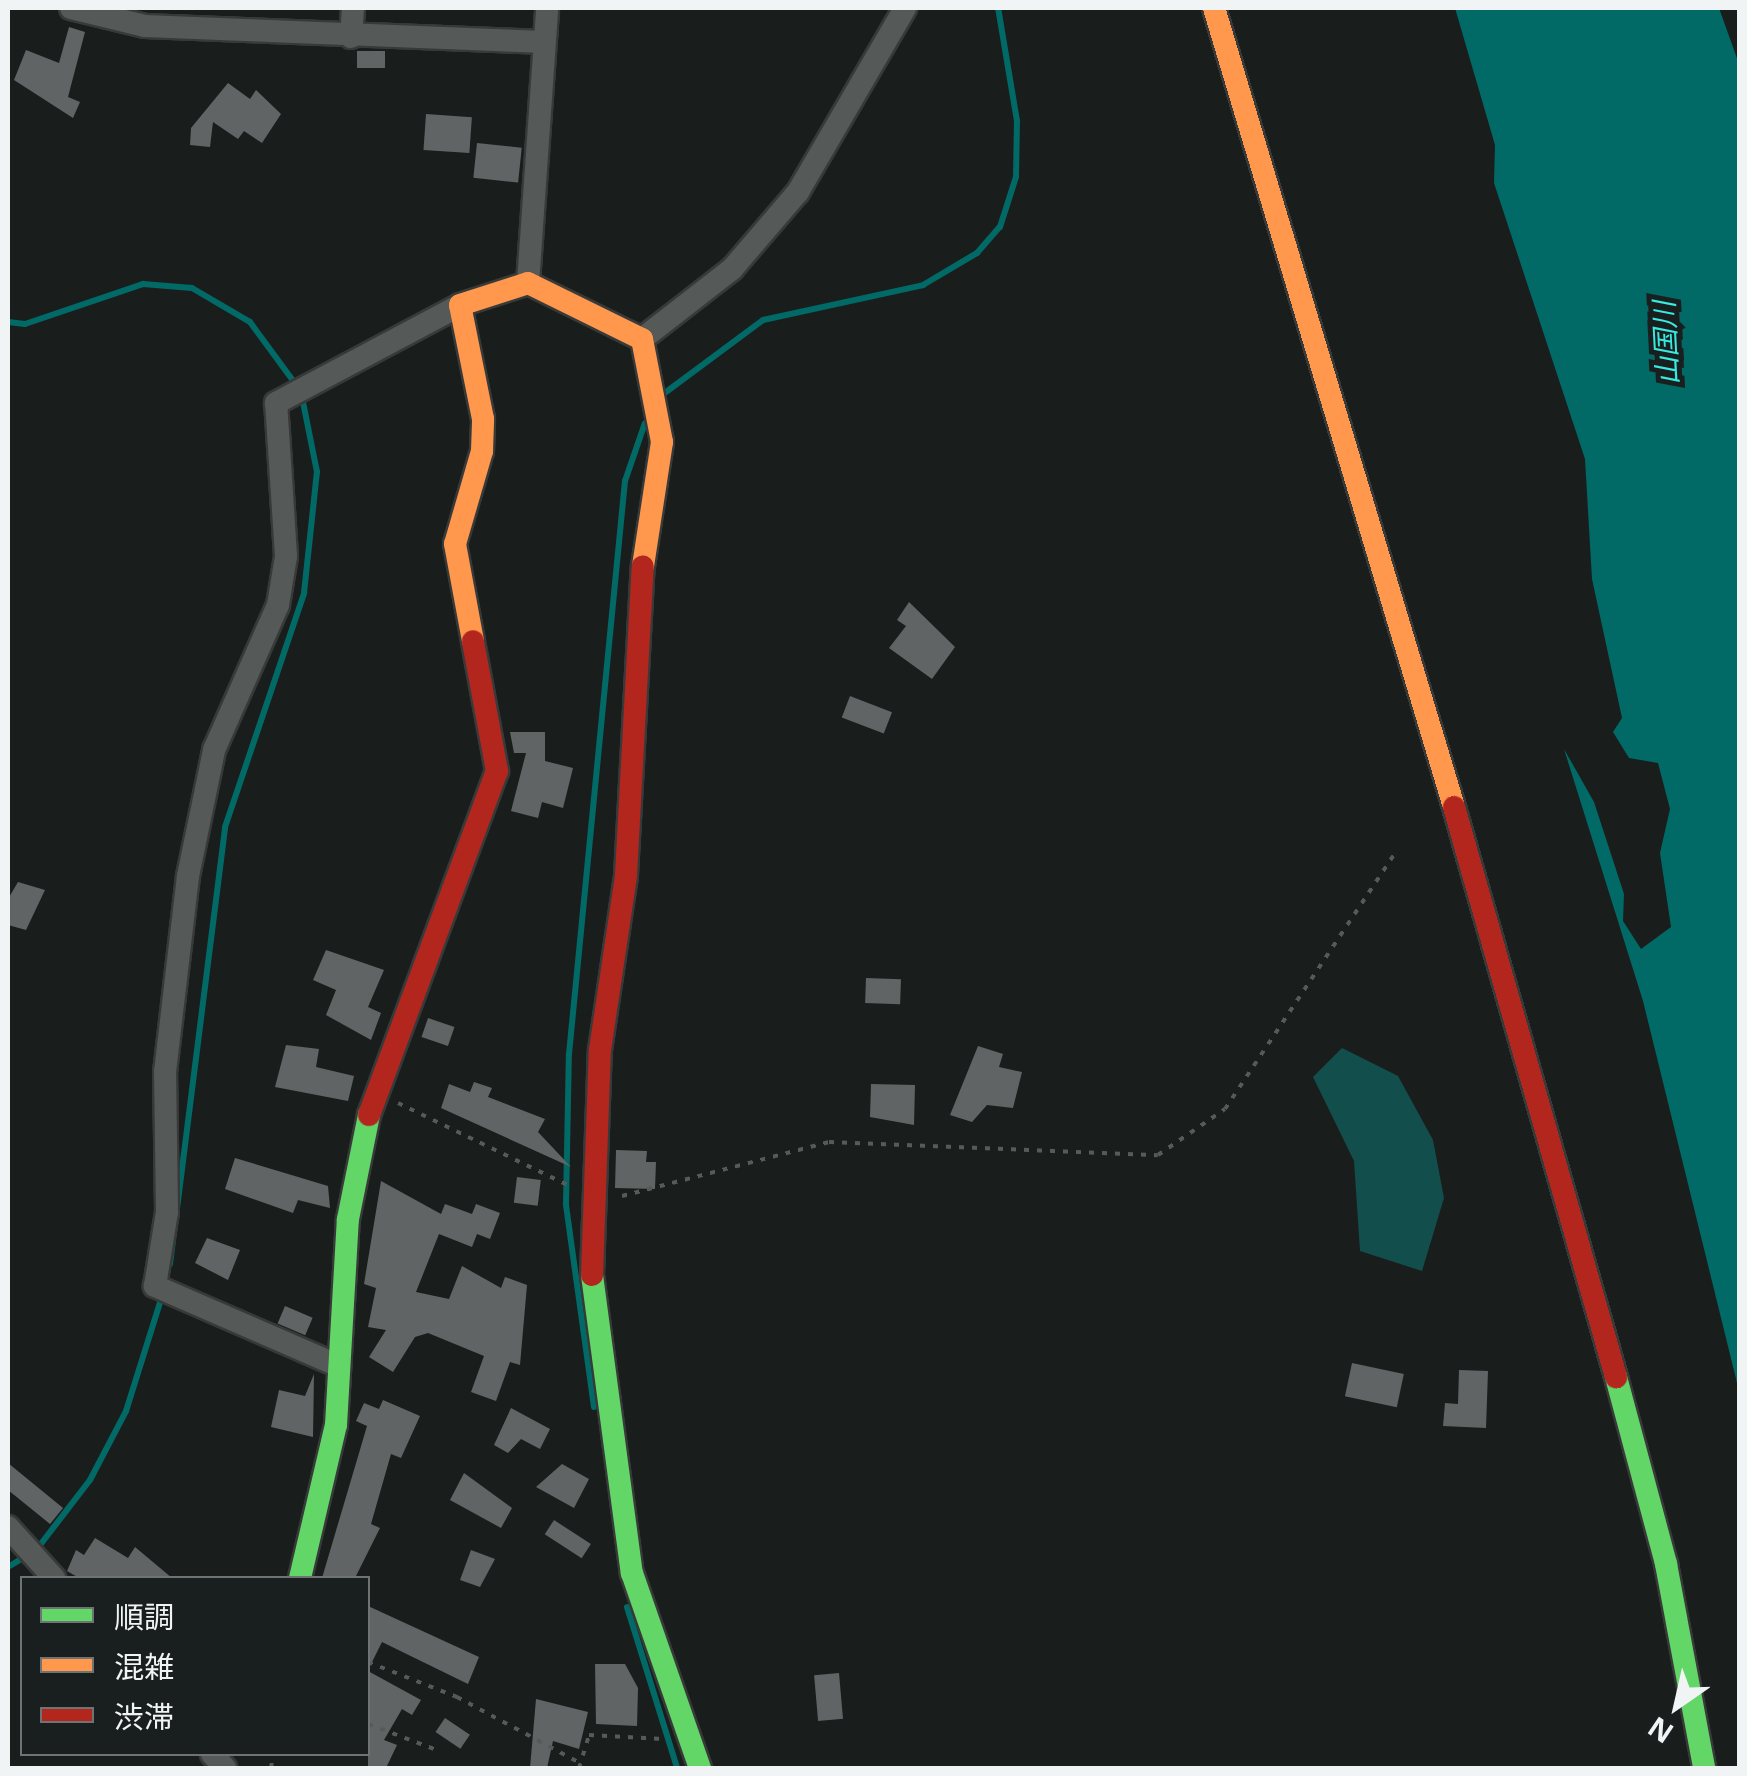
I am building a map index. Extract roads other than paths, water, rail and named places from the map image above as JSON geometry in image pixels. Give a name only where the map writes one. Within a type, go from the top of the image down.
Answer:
[{"type":"street","points":[[72,8],[154,17],[233,19],[351,38],[544,42]]},
{"type":"street","points":[[351,38],[353,8]]},
{"type":"street","points":[[528,283],[547,8]]},
{"type":"street","points":[[642,340],[732,269],[798,192],[905,8]]},
{"type":"street","points":[[1214,8],[1526,1045],[1666,1564],[1704,1768]]},
{"type":"street","points":[[339,1366],[156,1286],[167,1212],[165,1072],[181,935],[214,750],[278,605],[286,556],[276,403],[460,305],[528,283],[642,340]]},
{"type":"street","points":[[300,1576],[336,1425],[348,1219],[375,1084],[497,771],[455,544],[483,419],[460,305]]},
{"type":"street","points":[[642,340],[662,442],[643,561],[626,874],[600,1050],[592,1197],[606,1403],[632,1573],[700,1768]]},
{"type":"street","points":[[8,1527],[52,1576]]},
{"type":"water","name":"山国川","points":[[1455,8],[1719,8],[1739,64],[1739,1391],[1643,1001],[1564,749],[1594,802],[1624,894],[1623,921],[1641,949],[1671,927],[1660,853],[1670,809],[1658,763],[1629,758],[1613,732],[1622,718],[1592,579],[1585,459],[1494,183],[1495,145]]},
{"type":"waterway","points":[[666,392],[763,320],[923,285],[977,253],[1000,227],[1016,177],[1017,121],[998,8]]},
{"type":"waterway","points":[[8,322],[25,324],[143,284],[192,288],[250,322],[297,386]]},
{"type":"waterway","points":[[170,1264],[225,827],[304,593],[317,472],[302,397]]},
{"type":"waterway","points":[[594,1407],[566,1204],[569,1054],[625,481],[645,423]]},
{"type":"waterway","points":[[37,1549],[90,1480],[126,1411],[162,1296]]},
{"type":"waterway","points":[[8,1567],[26,1556]]},
{"type":"waterway","points":[[627,1607],[677,1768]]}]
